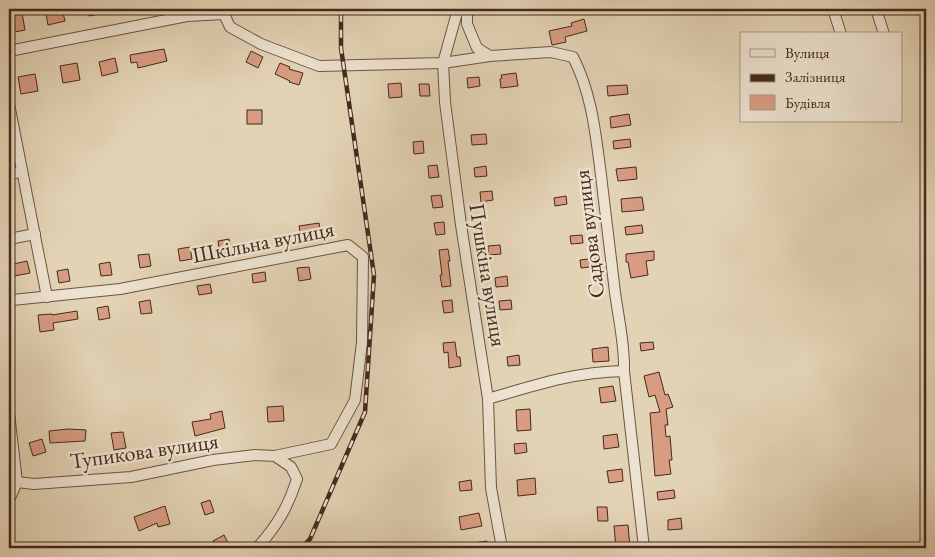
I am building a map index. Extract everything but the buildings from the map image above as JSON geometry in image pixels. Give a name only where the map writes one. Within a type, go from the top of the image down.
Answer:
[{"type":"street","name":"Пушкіна вулиця","points":[[458,9],[442,63],[452,160],[488,400],[491,488],[502,548]]},
{"type":"street","points":[[467,9],[467,24],[477,48],[490,56]]},
{"type":"street","points":[[833,9],[840,32]]},
{"type":"street","points":[[876,9],[883,32]]},
{"type":"street","name":"Садова вулиця","points":[[225,11],[230,28],[261,44],[319,66],[442,63],[490,56],[551,52],[573,58],[582,75],[593,116],[616,305],[624,355],[624,371],[644,548]]},
{"type":"street","points":[[9,51],[187,16],[225,11]]},
{"type":"street","points":[[9,104],[10,119],[47,297]]},
{"type":"street","points":[[9,175],[22,171]]},
{"type":"street","points":[[9,239],[34,234]]},
{"type":"street","name":"Шкільна вулиця","points":[[9,304],[12,300],[120,289],[348,245],[363,257],[362,342],[355,400],[331,444],[275,456]]},
{"type":"street","points":[[488,400],[568,376],[624,371]]},
{"type":"street","points":[[9,414],[13,483],[9,500]]},
{"type":"street","name":"Тупикова вулиця","points":[[13,483],[34,484],[131,477],[213,460],[255,455],[275,456]]},
{"type":"street","points":[[257,548],[273,530],[289,503],[297,479],[291,466],[275,456]]},
{"type":"railway","points":[[301,548],[310,539],[365,412],[374,275],[341,48],[341,9]]}]
